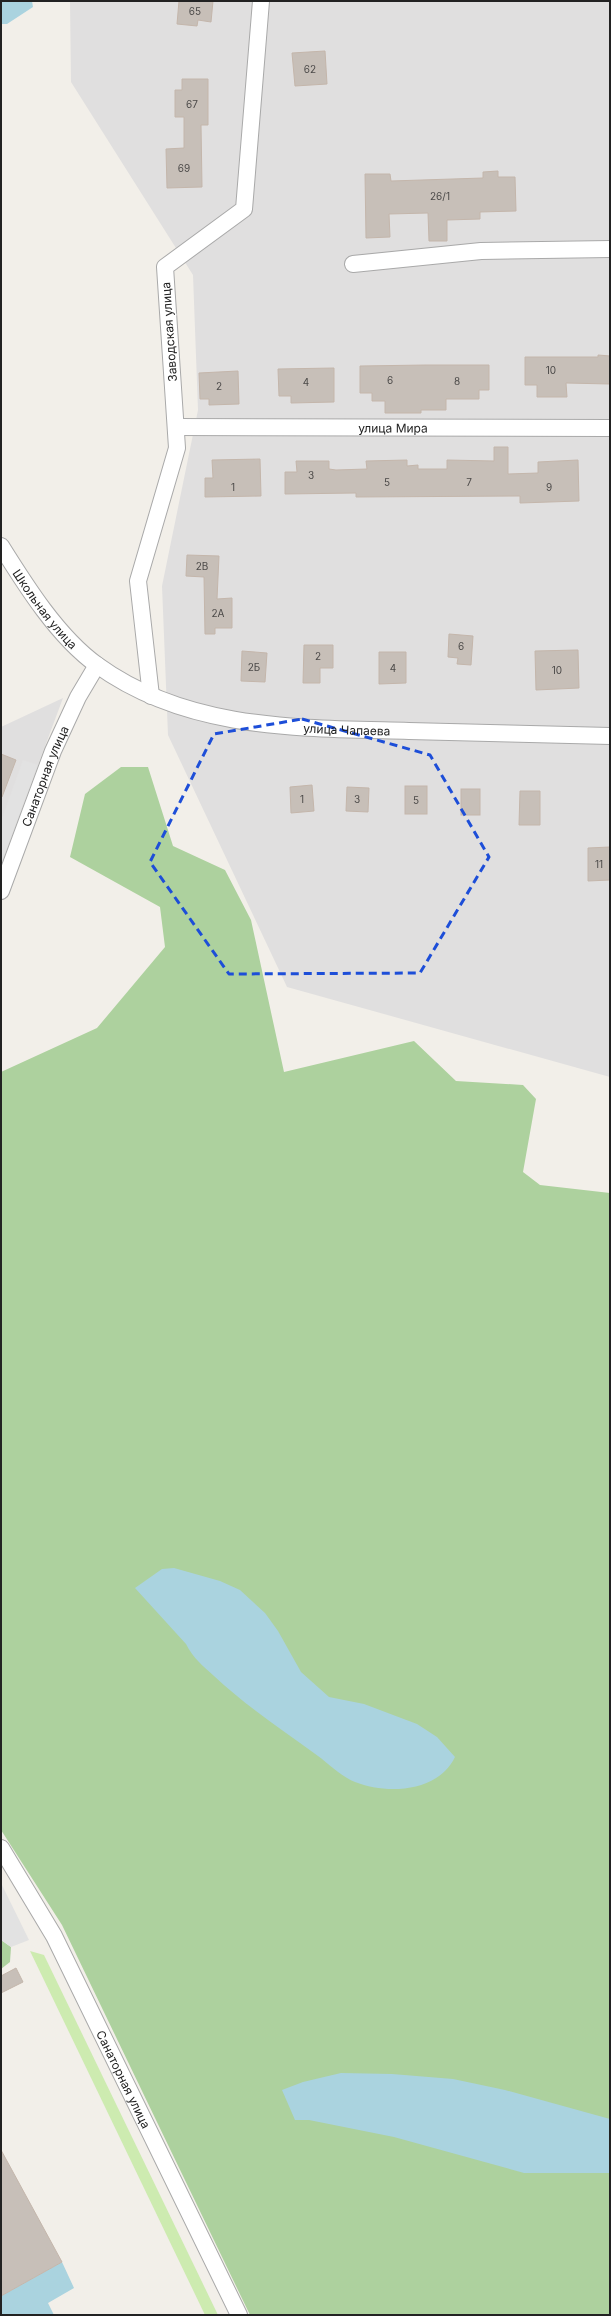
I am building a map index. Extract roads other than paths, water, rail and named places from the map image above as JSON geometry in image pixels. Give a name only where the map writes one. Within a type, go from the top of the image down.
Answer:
[{"type":"street","name":"Заводская улица","points":[[151,696],[138,581],[177,448],[164,267],[244,209],[261,1]]},
{"type":"street","points":[[353,264],[482,252],[610,250]]},
{"type":"street","name":"улица Мира","points":[[176,427],[610,428]]},
{"type":"street","name":"Школьная улица","points":[[1,546],[47,612],[78,650],[96,665]]},
{"type":"street","name":"улица Чапаева","points":[[96,665],[120,680],[151,696],[215,717],[286,728],[610,736]]},
{"type":"street","name":"Санаторная улица","points":[[1,891],[53,751],[75,703],[96,665]]},
{"type":"street","name":"Санаторная улица","points":[[1,1848],[54,1936],[239,2315]]},
{"type":"water","points":[[1,1],[32,1],[33,7],[7,24],[1,24]]},
{"type":"water","points":[[174,1568],[220,1581],[240,1590],[265,1613],[278,1631],[301,1672],[329,1697],[364,1704],[417,1724],[437,1737],[455,1757],[447,1769],[437,1778],[425,1784],[411,1788],[397,1789],[368,1786],[350,1780],[340,1774],[318,1756],[251,1708],[226,1687],[195,1658],[186,1644],[135,1588],[162,1569]]},
{"type":"water","points":[[341,2073],[392,2074],[453,2079],[505,2090],[610,2119],[610,2173],[524,2173],[394,2137],[309,2120],[295,2120],[282,2090],[303,2082]]},
{"type":"water","points":[[62,2262],[74,2288],[48,2303],[54,2315],[1,2315],[1,2296]]}]
